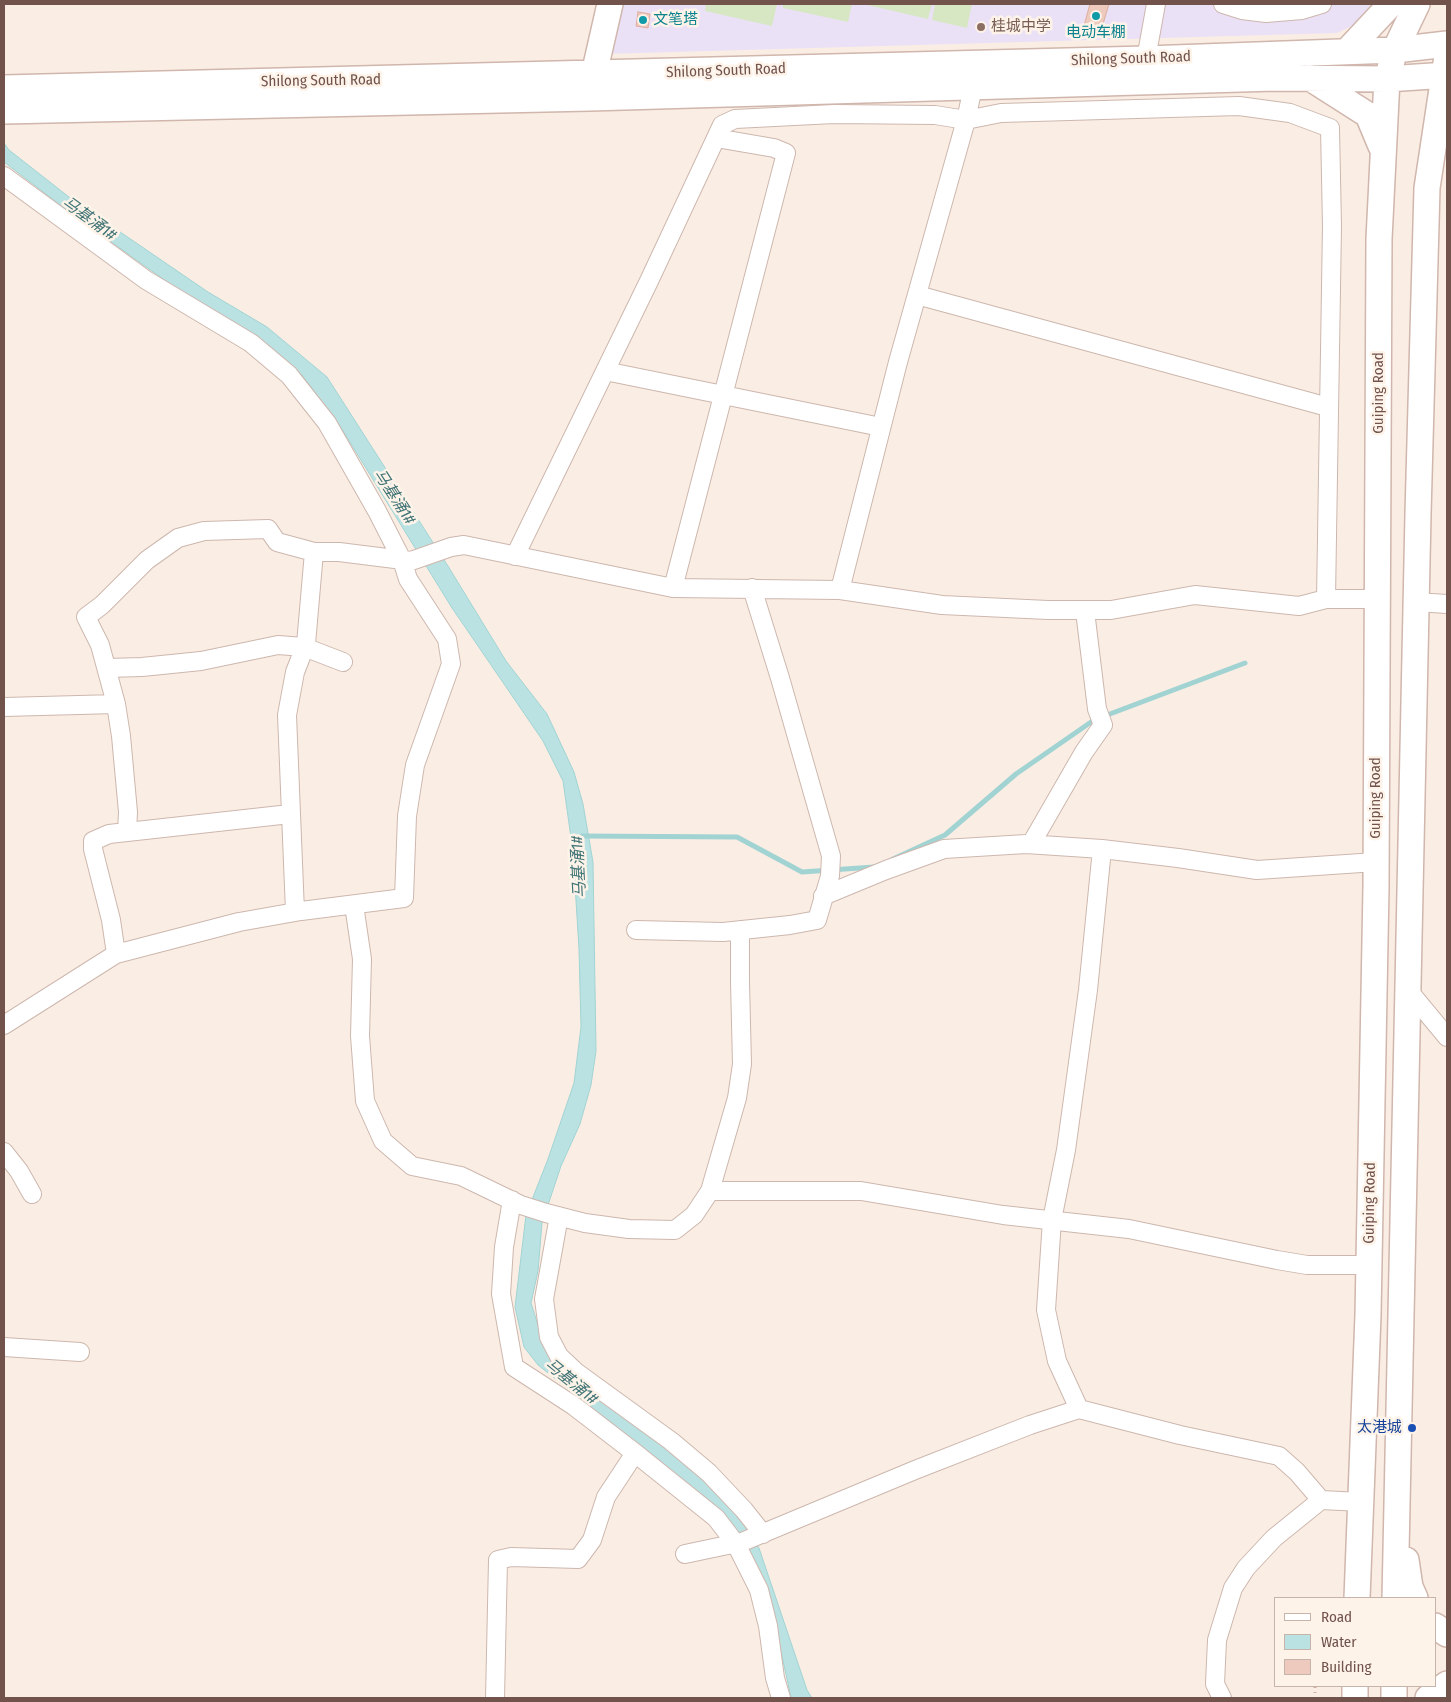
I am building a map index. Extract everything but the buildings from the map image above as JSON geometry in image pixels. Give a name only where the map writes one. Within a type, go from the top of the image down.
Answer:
[{"type":"main road","points":[[594,74],[610,4]]},
{"type":"main road","points":[[1347,51],[1391,4]]},
{"type":"main road","name":"Guiping Road","points":[[1357,1597],[1369,1265],[1376,862],[1380,239],[1387,79],[1395,50],[1418,4]]},
{"type":"main road","name":"Shilong South Road","points":[[4,88],[1146,59],[1395,50],[1447,44]]},
{"type":"main road","points":[[1395,1597],[1416,602],[1427,188],[1446,69]]},
{"type":"main road","name":"Shilong South Road","points":[[4,111],[570,99],[811,103],[973,87],[1275,78],[1387,79],[1446,69]]},
{"type":"main road","points":[[1310,78],[1368,115],[1384,152]]},
{"type":"main road","points":[[1427,188],[1447,142]]},
{"type":"main road","points":[[1397,1502],[1410,1587],[1415,1597]]},
{"type":"main road","points":[[1436,1627],[1447,1634]]},
{"type":"main road","points":[[1428,1698],[1447,1684]]},
{"type":"street","points":[[1146,59],[1156,4]]},
{"type":"street","points":[[1224,4],[1242,10],[1266,13],[1302,10],[1322,4]]},
{"type":"street","points":[[840,590],[881,427],[966,120],[973,87]]},
{"type":"street","points":[[515,556],[722,125],[735,120],[811,103],[935,115],[966,120],[1001,113],[1240,106],[1290,113],[1330,128],[1332,226],[1326,598]]},
{"type":"street","points":[[673,588],[786,153],[774,148],[716,138]]},
{"type":"street","points":[[4,176],[146,280],[251,343],[289,375],[327,423],[406,560],[408,580],[447,639],[451,664],[414,765],[407,816],[404,898],[295,912],[239,922],[116,954],[4,1025]]},
{"type":"street","points":[[917,295],[1328,407]]},
{"type":"street","points":[[605,371],[881,427]]},
{"type":"street","points":[[127,832],[128,812],[116,704],[100,645],[86,617],[102,605],[148,560],[178,538],[204,531],[268,529],[277,542],[314,552],[340,552],[406,560],[464,545],[673,588],[840,590],[942,605],[1111,610],[1195,595],[1299,606],[1326,598],[1377,599]]},
{"type":"street","points":[[295,912],[287,715],[295,672],[304,647],[314,552]]},
{"type":"street","points":[[636,930],[723,932],[790,925],[817,920],[830,876],[831,856],[752,588]]},
{"type":"street","points":[[1416,602],[1447,604]]},
{"type":"street","points":[[1031,844],[1084,752],[1100,717],[1084,610]]},
{"type":"street","points":[[107,668],[142,667],[201,661],[278,644],[304,647],[343,662]]},
{"type":"street","points":[[4,707],[116,704]]},
{"type":"street","points":[[116,954],[111,920],[92,841],[109,834],[290,814]]},
{"type":"street","points":[[823,896],[944,849],[1031,844],[1102,849],[1257,870],[1376,862]]},
{"type":"street","points":[[1079,1409],[1057,1361],[1046,1310],[1052,1220],[1066,1150],[1088,990],[1102,849]]},
{"type":"street","points":[[354,905],[362,959],[360,1036],[365,1101],[383,1140],[412,1166],[461,1176],[517,1203],[552,1215],[585,1223],[629,1229],[675,1230],[694,1215],[710,1192],[737,1098],[742,1064],[740,930]]},
{"type":"street","points":[[1408,990],[1447,1037]]},
{"type":"street","points":[[4,1152],[20,1171],[32,1194]]},
{"type":"street","points":[[710,1192],[861,1191],[1003,1215],[1129,1229],[1292,1262],[1369,1265]]},
{"type":"street","points":[[517,1203],[504,1246],[501,1294],[514,1367],[574,1406],[716,1518],[750,1539]]},
{"type":"street","points":[[552,1215],[544,1299],[549,1337],[559,1356],[576,1372],[671,1441],[709,1474],[744,1510],[759,1590],[768,1626],[776,1678],[782,1698]]},
{"type":"street","points":[[4,1347],[80,1352]]},
{"type":"street","points":[[685,1554],[750,1539],[933,1463],[1030,1425],[1079,1409],[1180,1435],[1279,1456],[1297,1472],[1321,1500]]},
{"type":"street","points":[[495,1698],[498,1560],[511,1557],[578,1559],[592,1540],[606,1498],[635,1453]]},
{"type":"street","points":[[1222,1698],[1214,1684],[1217,1640],[1233,1588],[1246,1568],[1274,1538],[1321,1500],[1361,1502]]},
{"type":"shaded area","name":"桂城中学","points":[[617,4],[1374,4],[1356,24],[1337,33],[605,54]]},
{"type":"green space","points":[[706,4],[777,4],[772,26],[705,11]]},
{"type":"green space","points":[[783,4],[852,4],[848,22],[783,8]]},
{"type":"green space","points":[[863,4],[932,4],[928,19]]},
{"type":"green space","points":[[935,4],[972,4],[967,28],[932,20]]},
{"type":"water","name":"马基涌1#","points":[[4,143],[9,150],[69,197],[208,292],[267,327],[327,377],[448,566],[506,661],[547,714],[574,772],[583,804],[593,862],[596,1051],[591,1085],[580,1124],[561,1166],[542,1223],[538,1271],[531,1303],[544,1344],[693,1469],[747,1527],[759,1548],[807,1690],[812,1698],[791,1697],[777,1634],[741,1534],[677,1475],[538,1365],[524,1347],[515,1307],[526,1215],[548,1159],[574,1083],[581,1027],[579,949],[573,852],[563,781],[543,741],[452,608],[340,426],[302,375],[270,347],[187,296],[72,214],[4,162]]},
{"type":"waterway","points":[[893,859],[945,835],[1016,774],[1094,720],[1245,663]]},
{"type":"waterway","name":"马基涌1#","points":[[582,836],[737,837],[802,872],[874,867]]},
{"type":"place","name":"电动车棚","points":[[1096,16]]},
{"type":"place","name":"文笔塔","points":[[643,20]]},
{"type":"place","name":"桂城中学","points":[[981,27]]},
{"type":"place","name":"太港城","points":[[1412,1428]]}]
